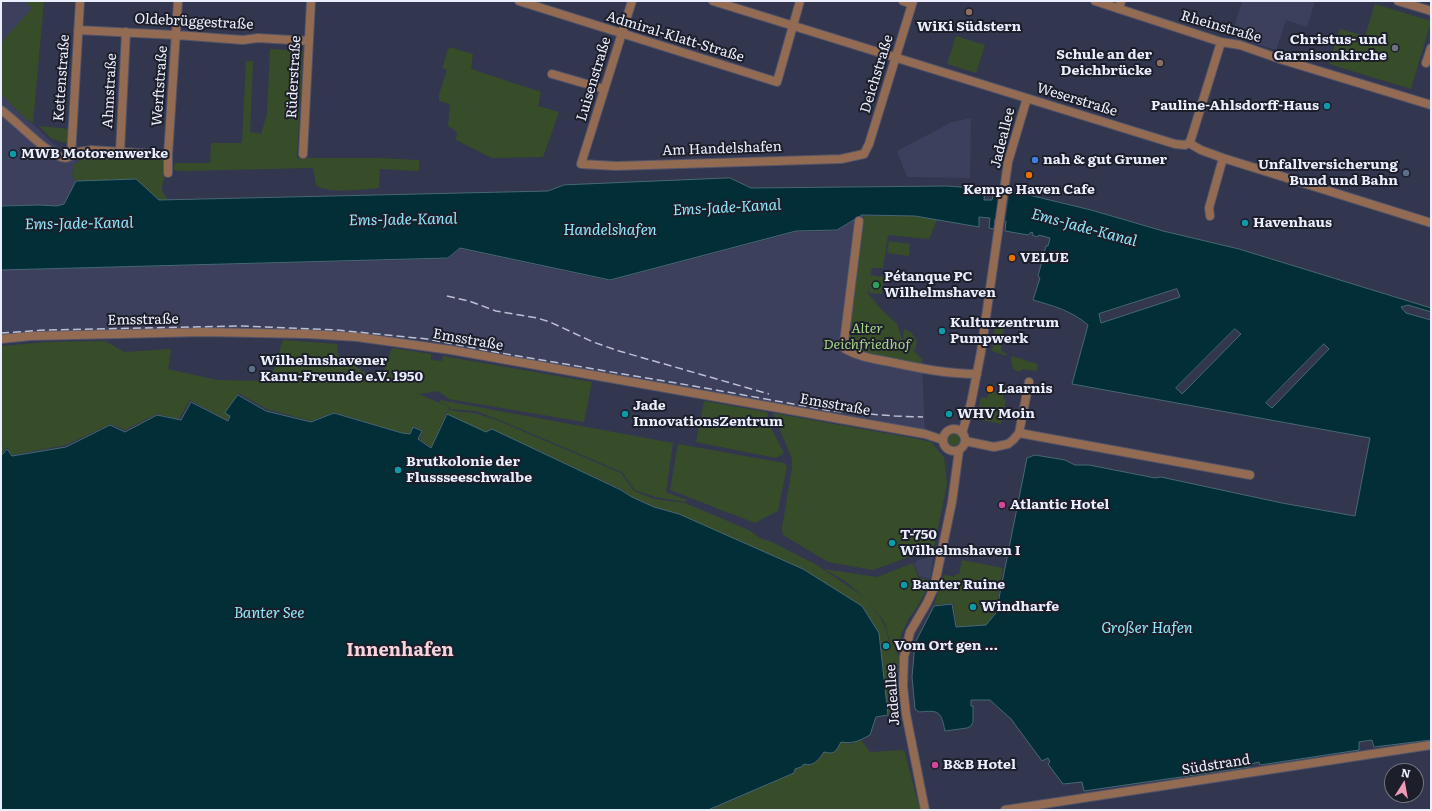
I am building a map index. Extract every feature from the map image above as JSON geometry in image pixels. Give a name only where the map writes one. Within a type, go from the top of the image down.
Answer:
[{"type":"street","name":"Kettenstraße","points":[[71,156],[80,1]]},
{"type":"street","name":"Werftstraße","points":[[168,173],[178,1]]},
{"type":"street","name":"Rüderstraße","points":[[303,154],[311,1]]},
{"type":"street","name":"Admiral-Klatt-Straße","points":[[519,1],[778,82],[793,26]]},
{"type":"street","name":"Luisenstraße","points":[[581,164],[632,1]]},
{"type":"street","name":"Weserstraße","points":[[713,1],[1175,144],[1185,145],[1189,143],[1201,150],[1223,158],[1431,223]]},
{"type":"street","points":[[793,26],[800,1]]},
{"type":"street","points":[[903,1],[912,2]]},
{"type":"street","name":"Rheinstraße","points":[[1095,1],[1120,5],[1222,42],[1240,45],[1258,52],[1431,105]]},
{"type":"street","points":[[1398,1],[1431,11]]},
{"type":"street","name":"Deichstraße","points":[[864,154],[869,144],[912,2]]},
{"type":"street","name":"Oldebrüggestraße","points":[[78,30],[243,40],[258,38],[309,41]]},
{"type":"street","name":"Ahmstraße","points":[[120,152],[126,32]]},
{"type":"street","points":[[1189,143],[1222,42]]},
{"type":"street","points":[[1426,63],[1431,48]]},
{"type":"street","points":[[552,74],[604,89]]},
{"type":"street","name":"Jadeallee","points":[[977,374],[986,323],[1008,162],[1027,98]]},
{"type":"street","points":[[1,110],[10,116],[38,142],[63,158],[78,152],[91,150],[168,155]]},
{"type":"street","name":"Am Handelshafen","points":[[581,164],[616,166],[841,159],[864,154]]},
{"type":"street","points":[[1210,216],[1209,208],[1223,158]]},
{"type":"street","points":[[859,221],[844,342],[845,349],[855,355],[914,367],[942,372],[977,374],[971,403],[958,431]]},
{"type":"street","name":"Emsstraße","points":[[1,339],[31,336],[204,332],[308,334],[357,337],[451,350],[944,437]]},
{"type":"street","points":[[965,441],[963,446],[955,450],[946,447],[944,437],[950,430],[958,431],[965,441],[994,447],[1008,444],[1019,433],[1029,382]]},
{"type":"street","points":[[1019,433],[1250,475]]},
{"type":"street","name":"Jadeallee","points":[[925,810],[908,730],[903,686],[903,663],[905,648],[910,632],[934,588],[952,502],[956,467],[955,450]]},
{"type":"street","name":"Südstrand","points":[[1005,810],[1431,745]]},
{"type":"shaded area","points":[[1,1],[24,1],[32,8],[1,43]]},
{"type":"shaded area","points":[[1242,1],[1315,1],[1307,27],[1286,20],[1276,50],[1233,37],[1232,35]]},
{"type":"shaded area","points":[[1,94],[52,143],[80,160],[74,165],[72,176],[76,181],[63,204],[57,206],[1,205]]},
{"type":"shaded area","points":[[971,118],[970,178],[907,177],[897,151],[952,122]]},
{"type":"shaded area","points":[[862,215],[864,216],[846,341],[922,365],[925,431],[423,340],[341,332],[243,328],[1,335],[1,270],[448,259],[460,249],[610,281],[796,232],[837,231]]},
{"type":"shaded area","points":[[932,557],[930,579],[919,576],[914,563],[918,560]]},
{"type":"green space","points":[[24,1],[44,1],[33,123],[27,120],[1,94],[1,43],[32,8]]},
{"type":"green space","points":[[1375,4],[1431,21],[1411,89],[1329,64],[1340,29],[1365,36]]},
{"type":"green space","points":[[956,36],[985,45],[976,73],[947,64]]},
{"type":"green space","points":[[449,47],[473,54],[471,69],[541,92],[538,106],[559,112],[543,157],[492,158],[456,140],[457,132],[448,126],[450,104],[439,101],[439,94],[447,70],[442,68]]},
{"type":"green space","points":[[270,49],[303,51],[297,158],[380,158],[419,160],[419,171],[380,169],[379,188],[337,191],[322,188],[316,185],[313,168],[173,170],[175,163],[210,163],[211,143],[242,143],[246,61],[253,61],[250,132],[261,134],[267,114]]},
{"type":"green space","points":[[39,126],[70,129],[70,144],[52,139]]},
{"type":"green space","points":[[92,153],[166,157],[165,176],[162,188],[168,200],[159,200],[136,179],[76,181],[72,176],[74,165],[86,155]]},
{"type":"green space","name":"Alter Deichfriedhof","points":[[864,216],[915,216],[937,220],[929,239],[888,235],[883,268],[872,268],[870,275],[884,277],[882,294],[869,293],[869,284],[868,293],[879,307],[897,324],[902,339],[922,359],[922,365],[856,353],[847,348],[846,341]]},
{"type":"green space","points":[[889,241],[910,244],[909,256],[887,253]]},
{"type":"green space","points":[[996,318],[1005,320],[1001,351],[1007,354],[1006,356],[992,351]]},
{"type":"green space","points":[[904,329],[911,332],[917,341],[915,351],[903,338]]},
{"type":"green space","points":[[283,340],[337,344],[338,355],[369,375],[393,383],[381,378],[392,348],[431,354],[431,360],[442,361],[443,356],[592,382],[584,422],[449,399],[438,391],[420,394],[414,392],[449,407],[431,447],[420,439],[423,431],[414,426],[409,433],[403,433],[334,412],[311,421],[267,409],[238,393],[224,413],[230,416],[227,420],[190,400],[179,419],[157,414],[125,430],[110,424],[66,445],[12,455],[7,447],[1,454],[1,346],[46,342],[105,341],[124,352],[171,349],[168,369],[217,380],[270,381]]},
{"type":"green space","points":[[1012,356],[1037,364],[1037,371],[1022,369],[1020,372],[1013,369]]},
{"type":"green space","points":[[989,392],[1004,393],[1003,399],[1006,400],[1001,424],[976,419],[981,397],[987,398]]},
{"type":"green space","points":[[440,400],[673,443],[666,492],[687,500],[686,502],[655,497],[635,490],[622,472],[476,411],[450,409],[450,407],[439,402]]},
{"type":"green space","points":[[704,401],[767,412],[771,428],[784,453],[776,458],[696,442]]},
{"type":"green space","points":[[448,409],[474,413],[494,419],[621,473],[634,491],[654,499],[685,503],[749,530],[760,538],[772,542],[817,565],[864,597],[845,581],[824,569],[877,577],[913,563],[918,577],[929,580],[925,593],[908,620],[901,635],[897,653],[899,656],[898,673],[900,710],[888,715],[879,633],[862,606],[803,569],[679,514],[654,507],[632,497],[621,489],[492,429],[486,432],[447,414]],"holes":[[[865,597],[883,620],[886,626],[890,642],[897,653],[889,641],[886,629],[881,619]]]},
{"type":"green space","points":[[773,413],[931,442],[944,457],[947,484],[934,548],[873,570],[828,562],[783,535],[782,528],[792,468],[792,459]]},
{"type":"green space","points":[[954,434],[958,436],[960,440],[958,444],[954,446],[950,444],[948,440],[950,436]]},
{"type":"green space","points":[[678,444],[784,463],[787,466],[778,511],[755,523],[670,490]]},
{"type":"green space","points":[[962,560],[1003,568],[995,613],[986,625],[957,627],[953,603],[934,605],[943,576],[946,575],[955,577],[956,574],[959,574]]},
{"type":"green space","points":[[861,740],[870,752],[904,750],[920,810],[710,810],[794,773],[795,770],[804,764],[813,764],[824,752],[835,752],[841,742],[851,744]]},
{"type":"water","name":"Großer Hafen","points":[[730,178],[751,188],[947,186],[985,189],[984,200],[992,200],[994,192],[998,191],[1029,195],[1091,210],[1163,231],[1239,249],[1431,308],[1431,312],[1408,305],[1401,307],[1406,313],[1431,320],[1431,740],[1374,747],[1372,740],[1359,742],[1359,750],[1260,765],[1259,762],[1251,764],[1250,767],[1084,791],[1082,782],[1063,784],[1048,764],[1050,762],[1048,758],[1042,761],[1011,719],[990,700],[971,700],[971,706],[973,706],[973,722],[971,726],[967,728],[945,731],[942,719],[938,713],[931,711],[919,712],[915,709],[912,677],[915,643],[934,606],[952,604],[956,627],[986,625],[996,613],[1027,458],[1035,455],[1065,460],[1075,465],[1089,465],[1155,478],[1161,477],[1282,503],[1355,516],[1370,438],[1072,384],[1088,325],[1076,316],[1033,300],[1040,278],[1038,276],[1046,246],[1048,246],[1050,238],[1039,235],[1037,237],[1032,235],[1033,233],[1031,232],[1028,235],[1005,231],[1006,221],[995,219],[994,229],[989,228],[990,218],[979,217],[979,227],[915,216],[862,215],[837,230],[796,231],[610,280],[460,248],[448,258],[1,270],[1,206],[57,206],[64,204],[76,181],[136,179],[159,200],[548,191],[564,185]],"holes":[[[1177,289],[1180,297],[1101,323],[1099,314]],[[1235,329],[1241,334],[1182,394],[1176,388]],[[1324,344],[1329,349],[1272,408],[1266,403]]]},
{"type":"water","name":"Banter See","points":[[238,395],[266,411],[311,422],[334,413],[402,433],[410,434],[413,427],[422,431],[418,439],[431,448],[447,414],[486,432],[492,429],[654,507],[679,514],[803,569],[862,606],[879,633],[888,715],[876,717],[870,735],[853,742],[841,742],[835,752],[824,752],[818,760],[808,765],[804,764],[795,769],[794,773],[708,810],[1,810],[1,456],[7,449],[12,456],[66,447],[110,425],[125,432],[157,415],[181,420],[191,402],[228,421],[230,416],[225,413]]},
{"type":"pier","points":[[1000,189],[1010,190],[1004,231],[1004,223],[997,221],[996,230],[994,230]]},
{"type":"railway","points":[[447,296],[469,301],[496,311],[537,318],[550,322],[593,342],[619,351],[769,394]]},
{"type":"railway","points":[[1,333],[46,330],[242,326],[337,330],[427,339],[832,411],[923,417]]},
{"type":"place","name":"WiKi Südstern","points":[[969,12]]},
{"type":"place","name":"Christus- und Garnisonkirche","points":[[1395,48]]},
{"type":"place","name":"Schule an der Deichbrücke","points":[[1160,63]]},
{"type":"place","name":"Pauline-Ahlsdorff-Haus","points":[[1327,106]]},
{"type":"place","name":"MWB Motorenwerke","points":[[13,154]]},
{"type":"place","name":"nah & gut Gruner","points":[[1035,160]]},
{"type":"place","name":"Unfallversicherung Bund und Bahn","points":[[1406,173]]},
{"type":"place","name":"Kempe Haven Cafe","points":[[1029,175]]},
{"type":"place","name":"Havenhaus","points":[[1245,223]]},
{"type":"place","name":"VELUE","points":[[1012,258]]},
{"type":"place","name":"Pétanque PC Wilhelmshaven","points":[[876,285]]},
{"type":"place","name":"Kulturzentrum Pumpwerk","points":[[942,331]]},
{"type":"place","name":"Wilhelmshavener Kanu-Freunde e.V. 1950","points":[[252,369]]},
{"type":"place","name":"Laarnis","points":[[990,389]]},
{"type":"place","name":"Jade InnovationsZentrum","points":[[625,414]]},
{"type":"place","name":"WHV Moin","points":[[949,414]]},
{"type":"place","name":"Brutkolonie der Flussseeschwalbe","points":[[398,470]]},
{"type":"place","name":"Atlantic Hotel","points":[[1002,505]]},
{"type":"place","name":"T-750 Wilhelmshaven I","points":[[892,543]]},
{"type":"place","name":"Banter Ruine","points":[[904,585]]},
{"type":"place","name":"Windharfe","points":[[973,607]]},
{"type":"place","name":"Vom Ort gen ...","points":[[886,646]]},
{"type":"place","name":"B&B Hotel","points":[[935,765]]},
{"type":"district","name":"Innenhafen","points":[[400,651]]},
{"type":"water label","name":"Ems-Jade-Kanal","points":[[727,208]]},
{"type":"water label","name":"Ems-Jade-Kanal","points":[[403,220]]},
{"type":"water label","name":"Ems-Jade-Kanal","points":[[79,224]]},
{"type":"water label","name":"Ems-Jade-Kanal","points":[[1084,228]]},
{"type":"water label","name":"Handelshafen","points":[[610,231]]}]
